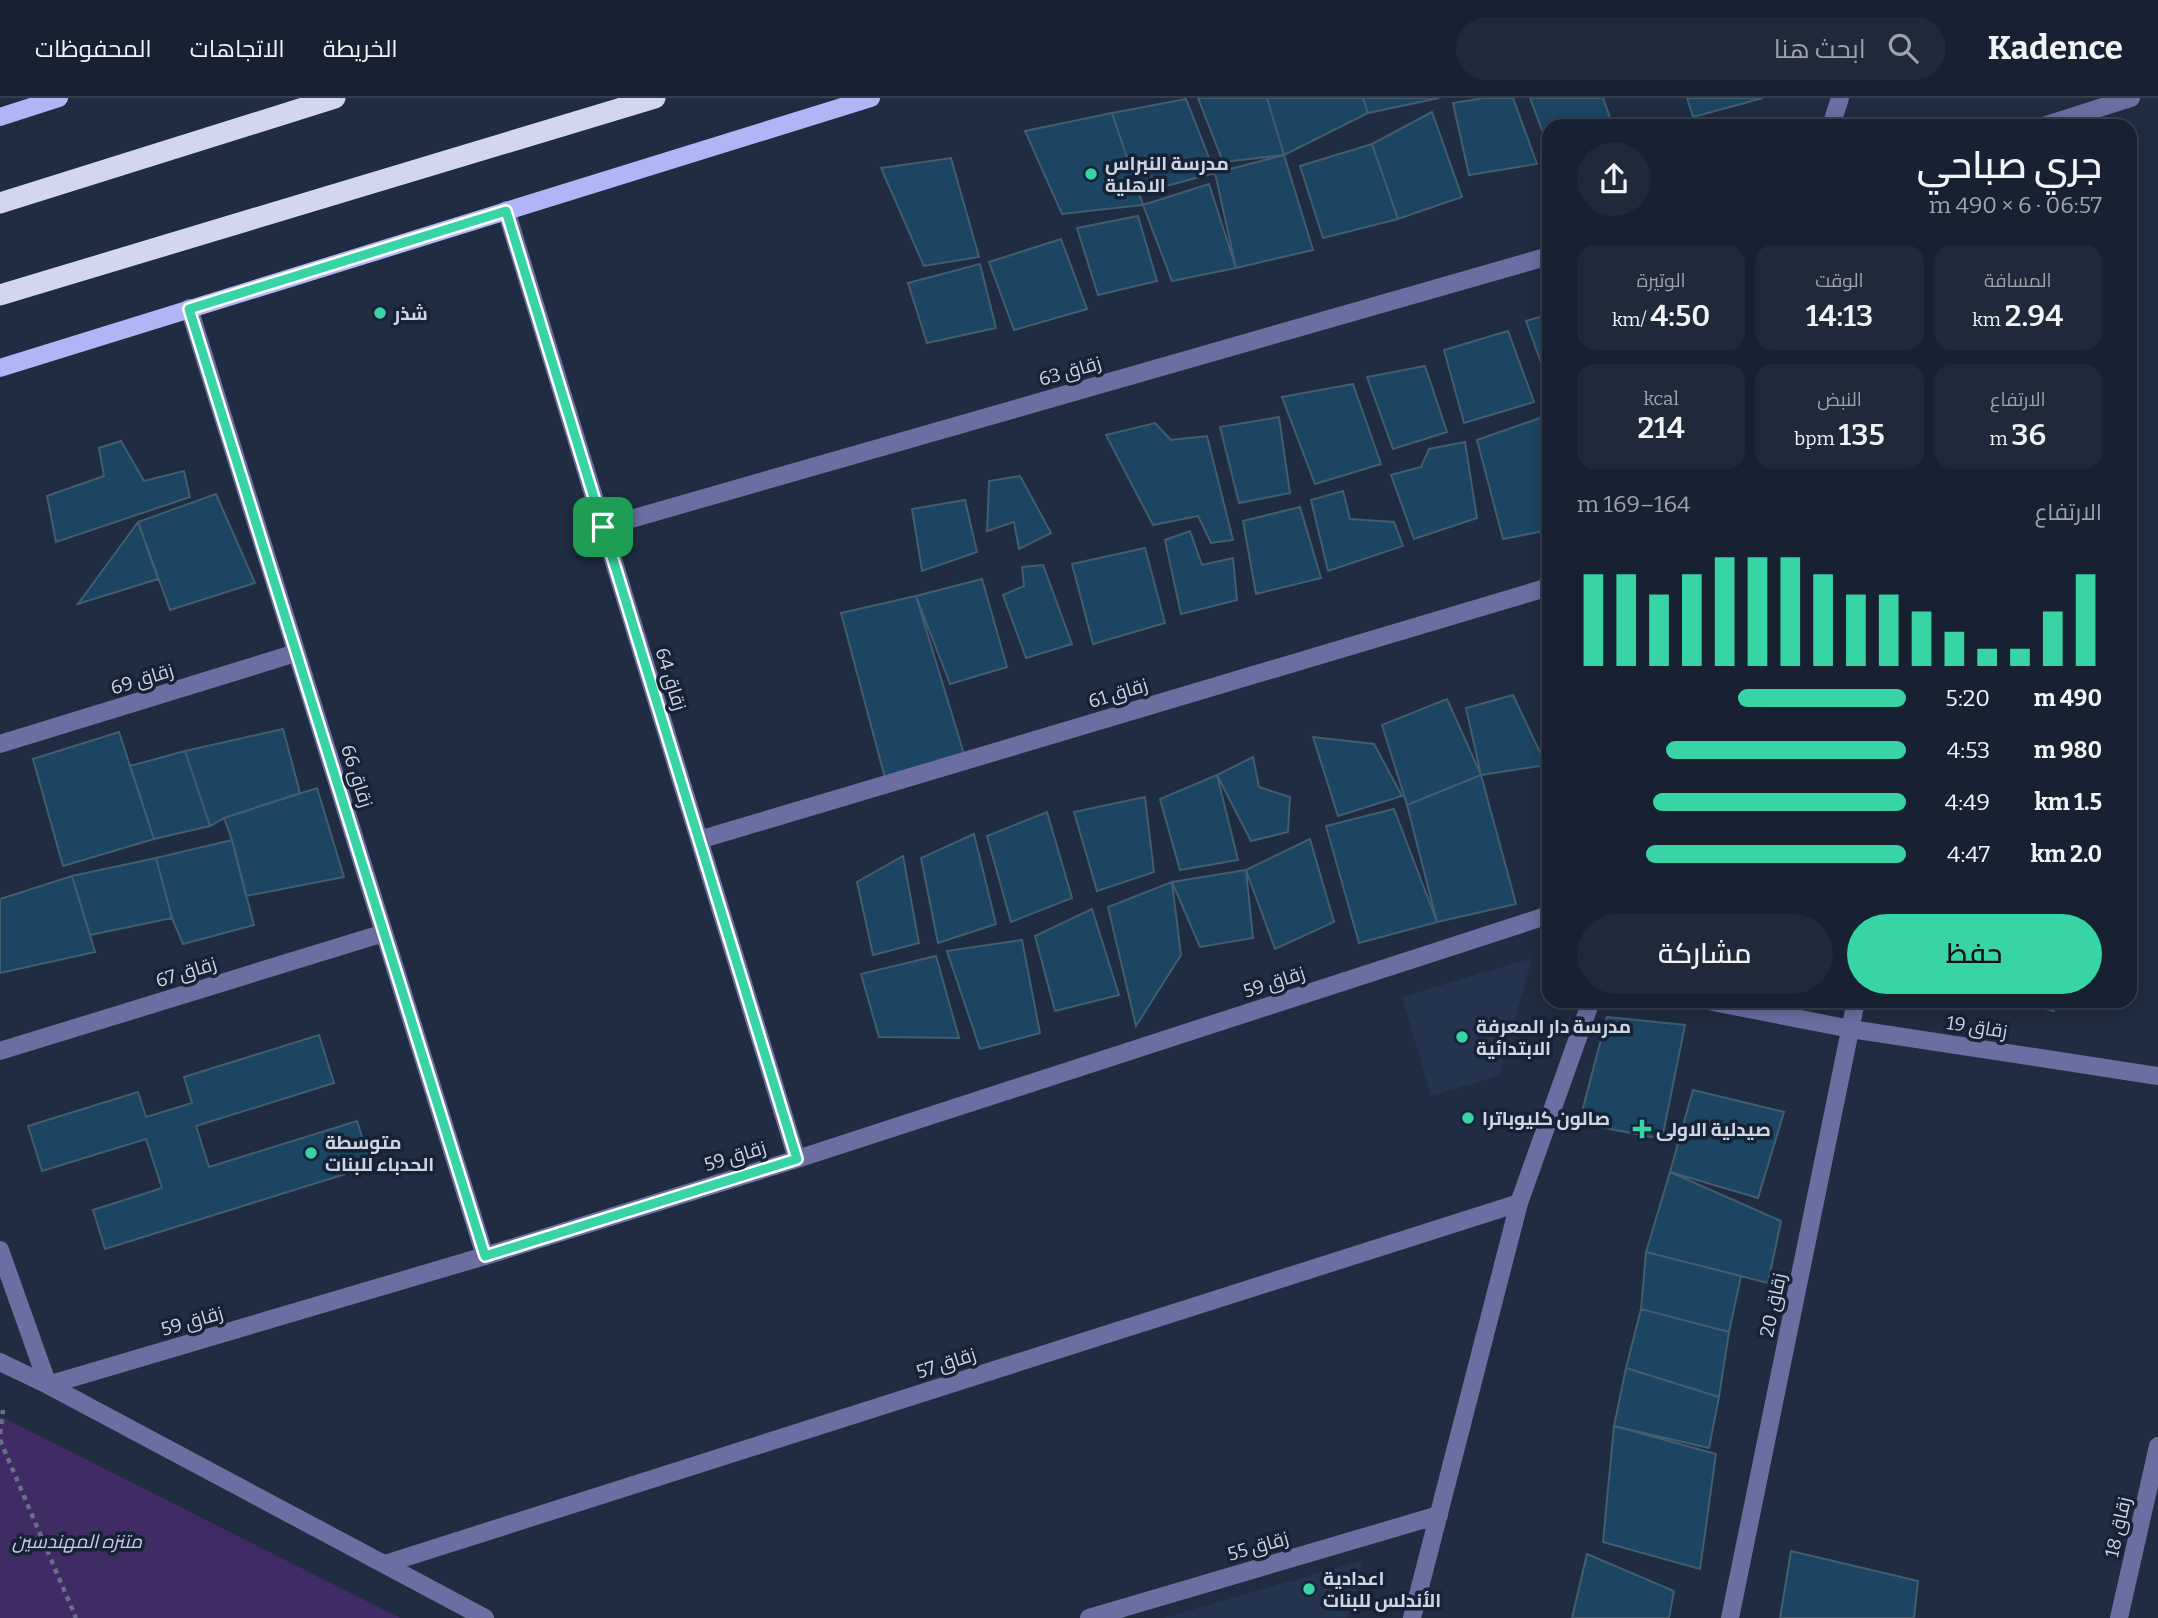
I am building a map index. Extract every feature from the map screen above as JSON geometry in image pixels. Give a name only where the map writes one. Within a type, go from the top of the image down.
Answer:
[{"type":"highway","points":[[0,203],[335,98]]},
{"type":"highway","points":[[0,295],[655,98]]},
{"type":"main road","points":[[0,117],[59,98]]},
{"type":"main road","points":[[0,368],[871,98]]},
{"type":"street","points":[[1833,119],[1840,98]]},
{"type":"street","points":[[2065,119],[2131,98]]},
{"type":"street","name":"زقاق 64","points":[[506,211],[797,1159]]},
{"type":"street","name":"زقاق 63","points":[[603,527],[1542,258]]},
{"type":"street","name":"زقاق 66","points":[[189,309],[485,1256]]},
{"type":"street","name":"زقاق 61","points":[[699,841],[1542,589]]},
{"type":"street","name":"زقاق 69","points":[[0,744],[296,653]]},
{"type":"street","name":"زقاق 59","points":[[48,1385],[485,1256],[797,1159],[1542,917]]},
{"type":"street","name":"زقاق 67","points":[[0,1051],[384,933]]},
{"type":"street","points":[[1412,1618],[1519,1203],[1589,1008]]},
{"type":"street","name":"زقاق 19","points":[[1744,1008],[1851,1029],[2158,1076]]},
{"type":"street","name":"زقاق 20","points":[[1730,1618],[1855,1008]]},
{"type":"street","name":"زقاق 57","points":[[385,1564],[1519,1203]]},
{"type":"street","points":[[0,1250],[48,1385]]},
{"type":"street","points":[[0,1362],[485,1618]]},
{"type":"street","name":"زقاق 18","points":[[2119,1618],[2158,1446]]},
{"type":"street","name":"زقاق 55","points":[[1089,1618],[1439,1515]]},
{"type":"path","points":[[0,1434],[3,1410]]},
{"type":"path","points":[[0,1440],[76,1618]]},
{"type":"shaded area","name":"مدرسة دار المعرفة الابتدائية","points":[[1532,958],[1499,1076],[1431,1096],[1402,997]]},
{"type":"shaded area","name":"اعدادية الأندلس للبنات","points":[[1363,1560],[1347,1618],[1163,1618]]},
{"type":"green space","name":"متنزه المهندسين","points":[[0,1416],[400,1618],[0,1618]]},
{"type":"building","points":[[1198,98],[1267,98],[1284,155],[1223,162]]},
{"type":"building","points":[[1267,98],[1363,98],[1368,113],[1284,155]]},
{"type":"building","points":[[1363,98],[1439,98],[1368,113]]},
{"type":"building","points":[[1484,98],[1513,98],[1537,164],[1469,175],[1453,103]]},
{"type":"building","points":[[1530,98],[1603,98],[1610,119],[1542,119],[1542,130]]},
{"type":"building","points":[[1687,98],[1763,98],[1693,117]]},
{"type":"building","points":[[1186,99],[1215,173],[1139,193],[1112,113]]},
{"type":"building","points":[[1432,112],[1462,197],[1398,219],[1372,144]]},
{"type":"building","points":[[1112,113],[1143,205],[1062,214],[1025,131]]},
{"type":"building","points":[[1372,144],[1398,219],[1323,238],[1300,166]]},
{"type":"building","points":[[1284,155],[1313,250],[1236,268],[1215,173]]},
{"type":"building","points":[[951,158],[979,257],[924,266],[881,168]]},
{"type":"building","points":[[1209,184],[1236,268],[1172,281],[1143,205]]},
{"type":"building","points":[[1138,216],[1157,281],[1098,295],[1077,228]]},
{"type":"building","points":[[1061,239],[1087,309],[1014,330],[989,262]]},
{"type":"building","points":[[980,264],[996,328],[927,343],[908,283]]},
{"type":"building","points":[[1542,316],[1542,366],[1526,321]]},
{"type":"building","points":[[1508,331],[1534,402],[1464,423],[1444,350]]},
{"type":"building","points":[[1425,366],[1447,432],[1393,449],[1367,377]]},
{"type":"building","points":[[1353,384],[1381,464],[1315,484],[1282,397]]},
{"type":"building","points":[[1279,417],[1290,493],[1239,503],[1220,427]]},
{"type":"building","points":[[1542,417],[1542,531],[1503,539],[1477,440]]},
{"type":"building","points":[[1155,423],[1171,440],[1207,436],[1233,540],[1211,543],[1198,516],[1153,525],[1106,435]]},
{"type":"building","points":[[121,441],[144,481],[184,471],[190,497],[56,542],[47,496],[104,476],[99,448]]},
{"type":"building","points":[[1465,442],[1477,518],[1414,539],[1391,475],[1421,467],[1429,449]]},
{"type":"building","points":[[1020,476],[1051,533],[1019,549],[1014,522],[987,531],[989,481]]},
{"type":"building","points":[[1343,491],[1350,519],[1394,522],[1403,546],[1328,571],[1311,500]]},
{"type":"building","points":[[216,494],[255,583],[170,610],[138,522]]},
{"type":"building","points":[[965,500],[977,552],[922,571],[912,509]]},
{"type":"building","points":[[1300,507],[1321,578],[1256,594],[1243,521]]},
{"type":"building","points":[[138,522],[158,579],[78,604]]},
{"type":"building","points":[[1190,531],[1202,565],[1233,558],[1237,600],[1181,614],[1165,540]]},
{"type":"building","points":[[1145,548],[1165,623],[1093,644],[1072,564]]},
{"type":"building","points":[[1043,565],[1072,644],[1026,658],[1003,595],[1024,586],[1022,567]]},
{"type":"building","points":[[982,579],[1007,667],[950,684],[916,596]]},
{"type":"building","points":[[916,596],[964,754],[885,778],[841,613]]},
{"type":"building","points":[[1513,695],[1542,757],[1542,766],[1481,775],[1466,708]]},
{"type":"building","points":[[1447,699],[1481,775],[1407,805],[1382,725]]},
{"type":"building","points":[[283,729],[300,793],[224,818],[210,826],[185,751]]},
{"type":"building","points":[[119,732],[154,839],[63,866],[33,759]]},
{"type":"building","points":[[1313,737],[1374,744],[1402,796],[1338,816]]},
{"type":"building","points":[[185,751],[210,826],[154,839],[130,766]]},
{"type":"building","points":[[1253,757],[1259,787],[1290,797],[1288,832],[1251,841],[1217,775]]},
{"type":"building","points":[[1217,775],[1238,860],[1180,870],[1160,799]]},
{"type":"building","points":[[1481,775],[1516,904],[1437,922],[1407,805]]},
{"type":"building","points":[[317,788],[344,877],[246,896],[224,818]]},
{"type":"building","points":[[1145,797],[1154,872],[1097,891],[1074,812]]},
{"type":"building","points":[[1394,809],[1437,922],[1359,943],[1326,826]]},
{"type":"building","points":[[1047,812],[1072,898],[1011,922],[987,836]]},
{"type":"building","points":[[974,834],[996,924],[938,943],[921,858]]},
{"type":"building","points":[[1310,839],[1334,922],[1275,949],[1246,870]]},
{"type":"building","points":[[232,840],[254,925],[183,944],[172,918],[156,858]]},
{"type":"building","points":[[903,856],[919,943],[873,955],[857,882]]},
{"type":"building","points":[[156,858],[172,918],[90,935],[72,876]]},
{"type":"building","points":[[1246,870],[1253,938],[1200,947],[1172,882]]},
{"type":"building","points":[[72,876],[95,952],[0,973],[0,899]]},
{"type":"building","points":[[1172,882],[1181,955],[1136,1026],[1108,907]]},
{"type":"building","points":[[1092,909],[1119,995],[1055,1011],[1035,936]]},
{"type":"building","points":[[1022,940],[1040,1033],[980,1049],[947,951]]},
{"type":"building","points":[[936,956],[959,1038],[879,1037],[861,974]]},
{"type":"building","points":[[1607,1017],[1685,1025],[1662,1139],[1579,1123]]},
{"type":"building","name":"متوسطة الحدباء للبنات","points":[[319,1035],[334,1083],[196,1126],[209,1167],[357,1121],[371,1166],[105,1249],[93,1210],[162,1188],[146,1139],[42,1171],[28,1126],[138,1092],[146,1117],[192,1103],[184,1077]]},
{"type":"building","points":[[1693,1090],[1784,1112],[1758,1198],[1670,1172]]},
{"type":"building","points":[[1670,1172],[1781,1221],[1768,1283],[1646,1252]]},
{"type":"building","points":[[1646,1252],[1741,1276],[1729,1332],[1641,1309]]},
{"type":"building","points":[[1641,1309],[1729,1332],[1719,1397],[1626,1368]]},
{"type":"building","points":[[1626,1368],[1719,1397],[1709,1448],[1614,1426]]},
{"type":"building","points":[[1614,1426],[1716,1454],[1700,1569],[1603,1542]]},
{"type":"building","points":[[1791,1551],[1918,1581],[1914,1618],[1780,1618]]},
{"type":"building","points":[[1587,1554],[1674,1591],[1669,1618],[1572,1618]]},
{"type":"place","name":"مدرسة النبراس الاهلية","points":[[1091,174]]},
{"type":"place","name":"شذر","points":[[380,313]]},
{"type":"place","name":"مدرسة دار المعرفة الابتدائية","points":[[1462,1037]]},
{"type":"place","name":"صالون كليوباترا","points":[[1468,1118]]},
{"type":"place","name":"صيدلية الاولى","points":[[1642,1129]]},
{"type":"place","name":"متوسطة الحدباء للبنات","points":[[311,1153]]},
{"type":"place","name":"اعدادية الأندلس للبنات","points":[[1309,1589]]},
{"type":"route","points":[[506,211],[603,527],[797,1159],[485,1256],[189,309],[506,211]]}]
